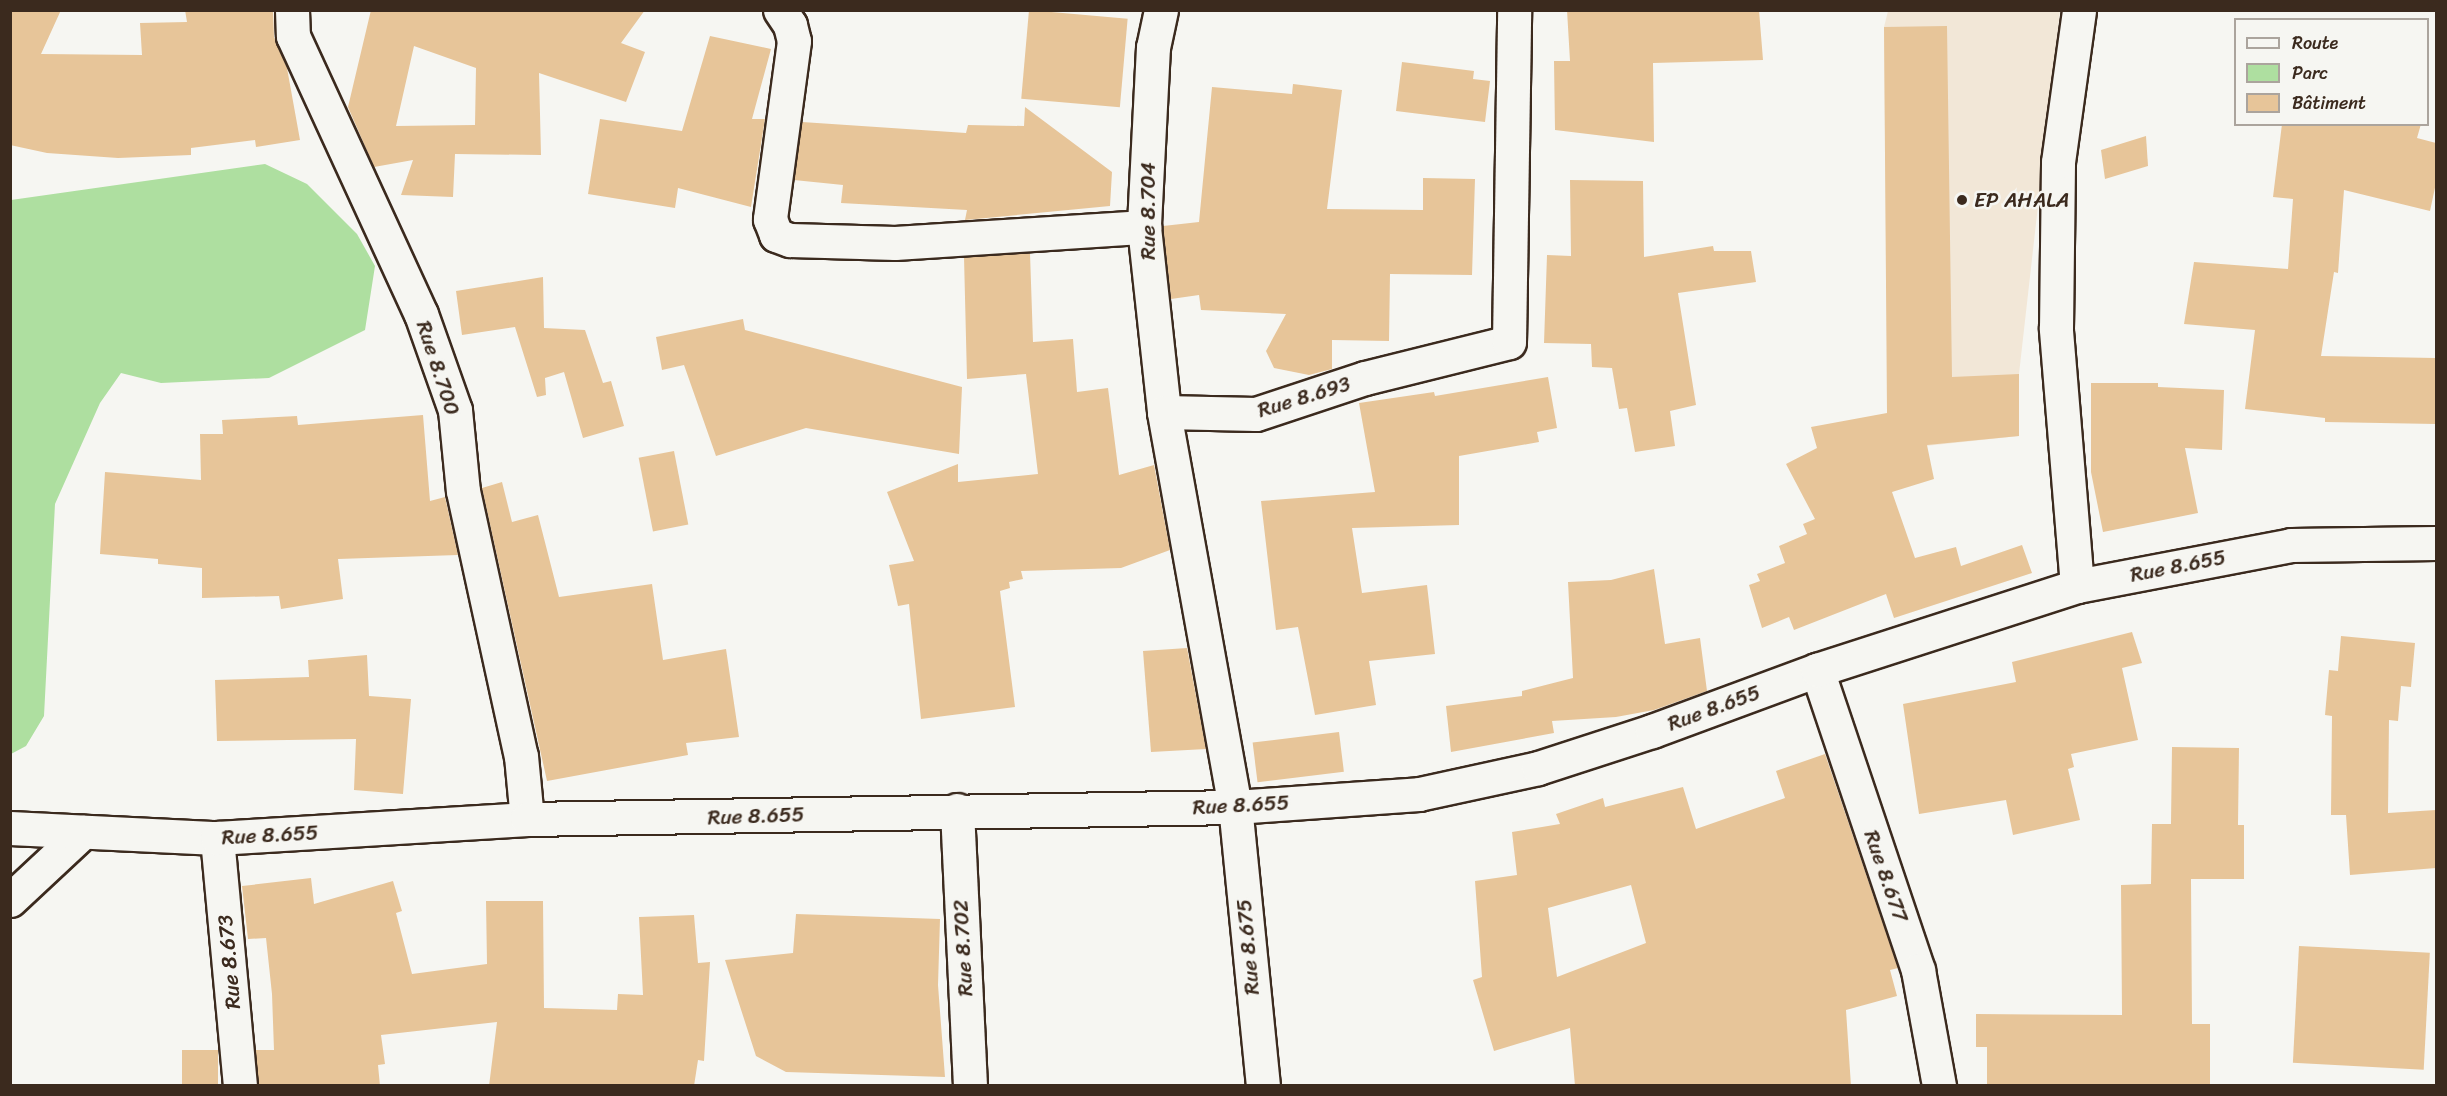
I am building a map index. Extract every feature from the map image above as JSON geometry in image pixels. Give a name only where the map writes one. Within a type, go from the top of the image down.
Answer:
[{"type":"street","name":"Rue 8.700","points":[[292,10],[292,36],[421,314],[455,410],[463,491],[521,756],[527,819]]},
{"type":"street","points":[[780,10],[790,25],[794,41],[770,219],[776,235],[790,240],[895,243],[1144,227]]},
{"type":"street","name":"Rue 8.704","points":[[1161,10],[1154,47],[1144,227],[1164,412]]},
{"type":"street","name":"Rue 8.693","points":[[1164,412],[1256,414],[1365,378],[1509,342],[1514,10]]},
{"type":"street","points":[[2077,586],[2056,328],[2058,162],[2079,10]]},
{"type":"street","points":[[1164,412],[1235,807]]},
{"type":"street","name":"Rue 8.655","points":[[10,828],[217,838],[527,819],[1235,807],[1419,794],[1538,768],[1652,731],[1817,670],[2077,586],[2291,545],[2436,543]]},
{"type":"street","name":"Rue 8.677","points":[[1817,670],[1918,970],[1939,1086]]},
{"type":"street","name":"Rue 8.675","points":[[1235,807],[1263,1086]]},
{"type":"street","name":"Rue 8.702","points":[[957,810],[970,1086]]},
{"type":"street","points":[[10,900],[83,832]]},
{"type":"street","name":"Rue 8.673","points":[[217,838],[240,1086]]},
{"type":"shaded area","name":"EP AHALA","points":[[1888,11],[2060,11],[2019,374],[2019,436],[1888,450],[1884,27]]},
{"type":"green space","points":[[265,164],[307,184],[357,234],[375,266],[365,330],[269,378],[161,383],[121,373],[100,403],[55,504],[44,716],[26,746],[11,754],[11,200]]},
{"type":"building","points":[[10,10],[61,10],[41,54],[142,55],[140,23],[187,22],[185,10],[273,10],[274,37],[287,68],[300,140],[256,147],[255,140],[191,148],[191,155],[118,158],[47,153],[10,145]]},
{"type":"building","points":[[371,10],[645,10],[621,43],[645,52],[626,102],[539,73],[541,155],[455,154],[453,197],[401,195],[413,160],[374,167],[348,107]],"holes":[[[414,46],[476,68],[475,125],[396,126]]]},
{"type":"building","points":[[1029,10],[1128,19],[1120,107],[1021,99]]},
{"type":"building","points":[[1567,10],[1759,10],[1763,60],[1653,63],[1654,142],[1555,130],[1554,61],[1570,61]]},
{"type":"building","points":[[1947,26],[1952,377],[2019,374],[2019,436],[1927,445],[1934,479],[1892,492],[1915,558],[1956,547],[1961,566],[2022,545],[2032,573],[1894,618],[1886,594],[1794,630],[1789,617],[1762,628],[1749,585],[1760,581],[1757,574],[1785,563],[1779,546],[1807,534],[1803,524],[1815,519],[1786,464],[1817,448],[1811,427],[1887,413],[1884,27]]},
{"type":"building","points":[[710,36],[771,49],[752,119],[765,119],[751,207],[678,188],[675,208],[588,194],[600,119],[682,131]]},
{"type":"building","points":[[1402,62],[1474,71],[1473,79],[1490,81],[1485,122],[1396,111]]},
{"type":"building","points":[[1293,84],[1342,90],[1327,209],[1423,210],[1423,178],[1475,179],[1472,275],[1390,274],[1389,341],[1332,340],[1332,369],[1309,375],[1274,368],[1266,351],[1286,314],[1201,310],[1199,295],[1171,299],[1163,226],[1199,222],[1212,87],[1292,94]]},
{"type":"building","points":[[1025,107],[1112,172],[1110,206],[965,220],[967,210],[841,203],[843,185],[794,180],[802,122],[966,133],[968,125],[1024,126]]},
{"type":"building","points":[[2282,126],[2420,126],[2417,138],[2436,143],[2436,183],[2430,211],[2344,190],[2338,273],[2334,272],[2321,356],[2436,358],[2436,424],[2325,422],[2325,418],[2245,409],[2255,330],[2184,324],[2194,262],[2288,269],[2293,199],[2273,197]]},
{"type":"building","points":[[2146,136],[2148,166],[2105,179],[2101,150]]},
{"type":"building","points":[[1570,180],[1643,181],[1644,257],[1713,246],[1714,251],[1751,251],[1756,282],[1678,293],[1696,405],[1670,411],[1675,446],[1635,452],[1627,408],[1619,409],[1612,368],[1592,367],[1591,344],[1544,343],[1547,255],[1571,256]]},
{"type":"building","points":[[1030,253],[1033,342],[1073,339],[1077,392],[1108,388],[1119,475],[1154,465],[1170,550],[1121,568],[1021,571],[1023,579],[1009,582],[1010,588],[1000,591],[1015,707],[921,719],[909,604],[898,606],[889,565],[914,561],[887,492],[958,464],[958,482],[1038,474],[1026,374],[967,379],[964,257]]},
{"type":"building","points":[[543,277],[544,328],[585,330],[603,383],[611,381],[624,426],[583,438],[564,372],[545,378],[546,395],[537,397],[515,327],[462,335],[456,291]]},
{"type":"building","points":[[743,319],[745,330],[962,387],[959,454],[806,428],[716,456],[684,365],[662,370],[656,337]]},
{"type":"building","points":[[1548,377],[1557,428],[1537,432],[1539,442],[1459,456],[1459,525],[1352,528],[1362,593],[1427,585],[1435,654],[1369,661],[1376,705],[1315,715],[1298,627],[1276,630],[1261,501],[1375,492],[1359,403],[1434,392],[1435,396]]},
{"type":"building","points":[[2091,383],[2158,383],[2158,387],[2224,390],[2222,450],[2185,448],[2198,513],[2103,532],[2091,472]]},
{"type":"building","points":[[423,415],[430,501],[445,497],[458,555],[338,559],[343,599],[281,609],[279,596],[202,598],[202,568],[158,564],[158,559],[100,554],[105,472],[201,480],[200,434],[223,434],[222,420],[297,416],[298,425]]},
{"type":"building","points":[[674,451],[688,525],[653,531],[639,458]]},
{"type":"building","points":[[502,482],[512,522],[538,515],[559,597],[652,584],[663,660],[726,649],[739,737],[686,743],[688,755],[547,781],[482,488]]},
{"type":"building","points":[[1654,569],[1665,644],[1700,638],[1707,691],[1654,710],[1616,717],[1552,721],[1554,733],[1451,752],[1446,706],[1522,696],[1522,691],[1573,678],[1568,582],[1611,580]]},
{"type":"building","points":[[2132,632],[2142,663],[2122,668],[2138,740],[2071,754],[2074,767],[2068,769],[2080,820],[2013,835],[2006,800],[1919,814],[1903,704],[2016,682],[2012,662]]},
{"type":"building","points":[[2341,636],[2415,643],[2411,687],[2401,686],[2398,721],[2389,720],[2388,813],[2436,810],[2436,868],[2350,875],[2346,815],[2331,815],[2332,716],[2325,715],[2329,670],[2338,671]]},
{"type":"building","points":[[1187,648],[1206,749],[1151,752],[1143,651]]},
{"type":"building","points":[[367,655],[369,696],[411,699],[403,794],[354,790],[356,739],[217,741],[215,680],[309,677],[308,660]]},
{"type":"building","points":[[1339,732],[1344,772],[1258,782],[1253,743]]},
{"type":"building","points":[[2172,747],[2239,748],[2238,825],[2244,825],[2244,879],[2191,879],[2192,1024],[2210,1024],[2210,1086],[1987,1086],[1987,1047],[1976,1047],[1976,1014],[2122,1015],[2121,885],[2151,884],[2152,824],[2171,824]]},
{"type":"building","points":[[1825,754],[1898,968],[1890,970],[1897,996],[1846,1010],[1851,1086],[1575,1086],[1570,1028],[1494,1051],[1473,980],[1482,977],[1475,881],[1517,875],[1512,832],[1560,824],[1556,814],[1603,798],[1605,807],[1683,787],[1696,829],[1785,798],[1776,771]],"holes":[[[1631,885],[1646,943],[1557,977],[1548,908]]]},
{"type":"building","points":[[311,878],[314,904],[393,881],[402,911],[396,913],[412,974],[487,964],[486,901],[543,901],[544,1008],[617,1010],[618,994],[643,995],[639,917],[694,915],[698,963],[710,962],[704,1061],[698,1060],[694,1086],[489,1086],[497,1022],[381,1035],[385,1064],[378,1065],[380,1086],[259,1086],[255,1050],[274,1050],[272,994],[266,938],[248,939],[242,886]]},
{"type":"building","points":[[796,914],[940,919],[938,985],[945,1077],[786,1072],[756,1056],[725,960],[793,953]]},
{"type":"building","points":[[2299,946],[2430,953],[2424,1070],[2293,1063]]},
{"type":"building","points":[[182,1050],[218,1050],[218,1086],[182,1086]]},
{"type":"place","name":"EP AHALA","points":[[1962,200]]}]
